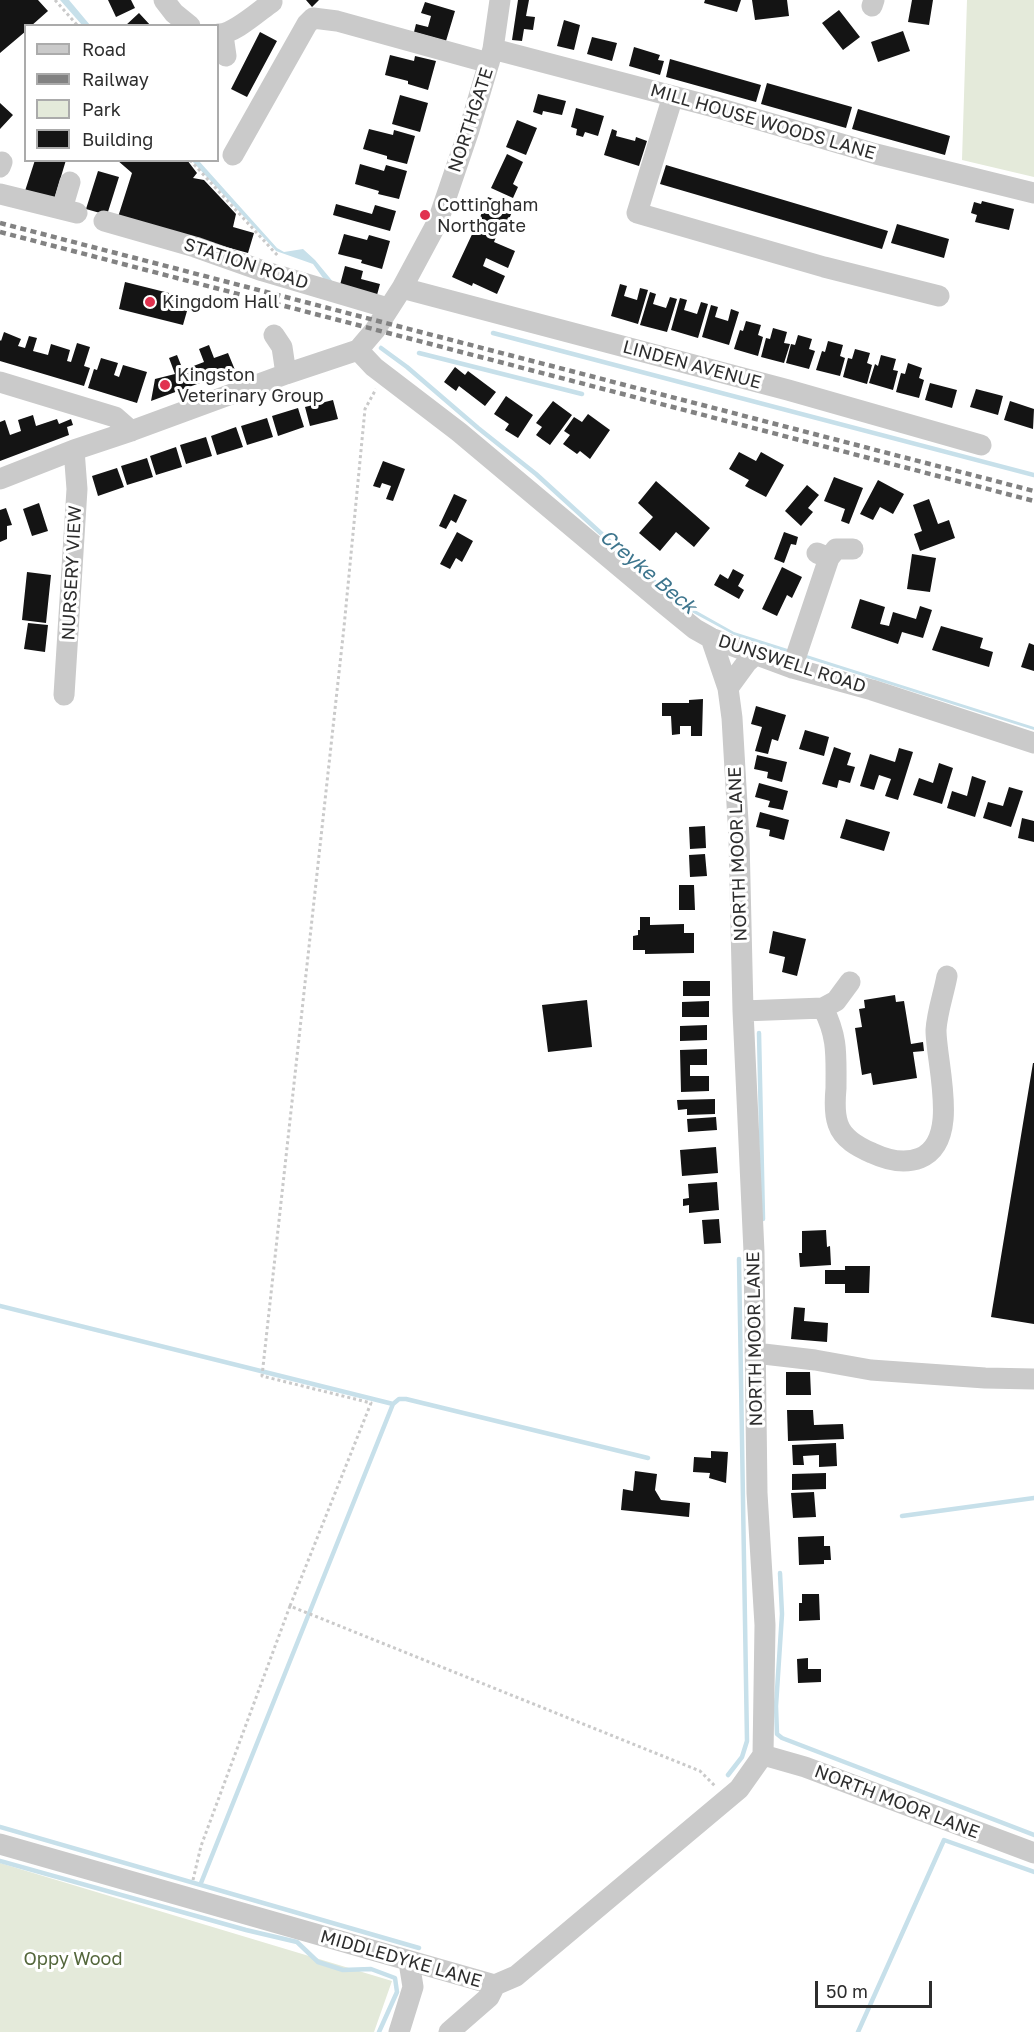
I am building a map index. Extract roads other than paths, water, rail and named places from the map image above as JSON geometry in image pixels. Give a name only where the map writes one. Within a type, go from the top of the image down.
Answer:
[{"type":"street","points":[[165,0],[174,13],[188,24]]},
{"type":"street","name":"NORTHGATE","points":[[358,350],[375,330],[402,288],[438,222],[491,56],[500,0]]},
{"type":"street","points":[[226,56],[220,35],[274,5]]},
{"type":"street","name":"MILL HOUSE WOODS LANE","points":[[234,155],[307,24],[313,18],[337,21],[673,96],[876,154],[1034,193]]},
{"type":"street","points":[[673,96],[637,213],[824,267],[939,296]]},
{"type":"street","points":[[0,194],[70,211],[70,182]]},
{"type":"street","name":"STATION ROAD","points":[[104,221],[388,308]]},
{"type":"street","name":"LINDEN AVENUE","points":[[402,288],[788,390],[981,446]]},
{"type":"street","points":[[274,335],[282,347],[286,374]]},
{"type":"street","points":[[0,479],[74,450],[131,432],[286,374],[358,350]]},
{"type":"street","name":"DUNSWELL ROAD","points":[[358,350],[384,374],[459,432],[695,629],[711,638],[755,655],[795,658],[872,690],[1034,743]]},
{"type":"street","points":[[0,382],[115,417],[131,432]]},
{"type":"street","name":"NURSERY VIEW","points":[[64,695],[77,489],[74,450]]},
{"type":"street","points":[[795,658],[823,555],[836,549],[853,549]]},
{"type":"street","name":"NORTH MOOR LANE","points":[[711,638],[728,688],[732,718],[739,839],[743,1011],[754,1252],[757,1493],[765,1624],[763,1755],[805,1767],[1034,1853]]},
{"type":"street","points":[[728,688],[755,655]]},
{"type":"street","points":[[823,1008],[832,1026],[836,1049],[835,1108],[838,1125],[853,1144],[881,1157],[909,1162],[926,1155],[940,1138],[944,1122],[936,1028],[947,976]]},
{"type":"street","points":[[743,1011],[823,1008],[836,1002],[850,982]]},
{"type":"street","points":[[755,1353],[826,1361],[871,1370],[1034,1380]]},
{"type":"street","name":"MIDDLEDYKE LANE","points":[[0,1844],[495,1985],[516,1976],[739,1789],[763,1755]]},
{"type":"street","points":[[399,2032],[413,1987],[409,1962]]},
{"type":"street","points":[[449,2032],[489,1997],[495,1985]]},
{"type":"water","points":[[60,0],[69,0],[89,24],[81,24]]},
{"type":"water","points":[[193,162],[200,162],[277,248],[284,252],[303,249],[334,283],[328,285],[313,264],[276,251]]},
{"type":"water","points":[[686,605],[734,632],[1034,727],[1034,730],[736,636],[686,609]]},
{"type":"waterway","points":[[493,333],[1034,475]]},
{"type":"waterway","name":"Creyke Beck","points":[[381,348],[536,474],[661,588],[689,609]]},
{"type":"waterway","points":[[419,353],[582,394]]},
{"type":"waterway","points":[[759,1033],[763,1219]]},
{"type":"waterway","points":[[728,1775],[742,1757],[747,1741],[739,1259]]},
{"type":"waterway","points":[[0,1306],[393,1404]]},
{"type":"waterway","points":[[201,1883],[393,1404],[399,1399],[406,1399],[648,1458]]},
{"type":"waterway","points":[[902,1516],[1034,1498]]},
{"type":"waterway","points":[[780,1573],[782,1614],[776,1706],[777,1734],[782,1738],[1034,1835]]},
{"type":"waterway","points":[[0,1827],[419,1948]]},
{"type":"waterway","points":[[858,2032],[944,1840],[1034,1872]]},
{"type":"waterway","points":[[0,1861],[246,1930],[297,1942],[318,1962],[343,1970],[371,1969],[395,1978],[397,1992],[379,2032]]},
{"type":"railway","points":[[0,223],[1034,491]]},
{"type":"railway","points":[[0,232],[1034,501]]},
{"type":"place","name":"Cottingham Northgate","points":[[425,215]]},
{"type":"place","name":"Kingdom Hall","points":[[150,302]]},
{"type":"place","name":"Kingston Veterinary Group","points":[[165,385]]},
{"type":"park label","name":"Oppy Wood","points":[[73,1959]]}]
